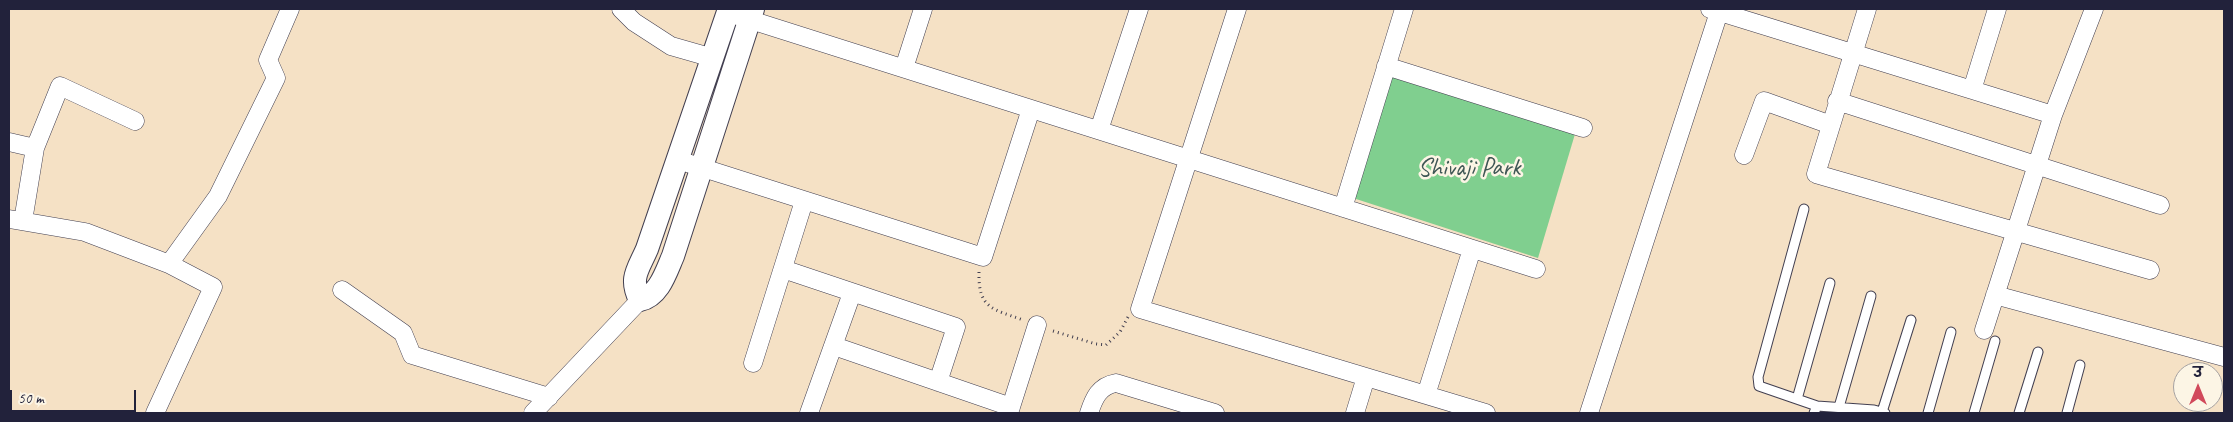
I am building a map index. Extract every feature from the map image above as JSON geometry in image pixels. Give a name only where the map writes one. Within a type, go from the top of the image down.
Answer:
[{"type":"street","points":[[169,264],[218,196],[272,87],[276,78],[268,60],[290,9]]},
{"type":"street","points":[[621,9],[634,22],[671,46],[713,58]]},
{"type":"street","points":[[904,68],[923,9]]},
{"type":"street","points":[[1099,130],[1138,9]]},
{"type":"street","points":[[1237,9],[1140,309],[1366,377],[1431,402],[1486,413]]},
{"type":"street","points":[[1343,208],[1404,9]]},
{"type":"street","points":[[1867,9],[1816,174],[2150,270]]},
{"type":"street","points":[[1972,90],[1997,9]]},
{"type":"street","points":[[1989,336],[1996,295],[2053,115],[2094,9]]},
{"type":"street","points":[[1589,413],[1716,10],[2053,115]]},
{"type":"street","points":[[640,300],[633,287],[635,278],[729,11],[752,14],[904,68],[1536,269]]},
{"type":"street","points":[[533,413],[640,300],[648,298],[658,287],[673,256],[752,14]]},
{"type":"street","points":[[1386,66],[1582,128]]},
{"type":"street","points":[[135,121],[60,86],[35,148],[16,220],[85,232],[169,264],[213,287],[155,413]]},
{"type":"street","points":[[1744,155],[1764,101],[1831,125]]},
{"type":"street","points":[[1837,101],[2160,205]]},
{"type":"street","points":[[678,160],[983,258],[1031,109]]},
{"type":"street","points":[[9,142],[35,148]]},
{"type":"street","points":[[753,363],[804,201]]},
{"type":"street","points":[[1431,402],[1472,248]]},
{"type":"street","points":[[782,269],[956,327],[938,382]]},
{"type":"street","points":[[342,290],[404,334],[412,355],[549,397]]},
{"type":"street","points":[[809,413],[852,293]]},
{"type":"street","points":[[1996,295],[2224,357]]},
{"type":"street","points":[[834,346],[938,382],[1010,410],[1037,325]]},
{"type":"street","points":[[1355,413],[1366,377]]},
{"type":"street","points":[[1089,413],[1093,400],[1102,388],[1116,383],[1167,406],[1215,413]]},
{"type":"lane","points":[[1804,209],[1758,377],[1759,386],[1797,399],[1815,410],[1840,408],[1883,413],[1910,320]]},
{"type":"lane","points":[[1797,399],[1830,283]]},
{"type":"lane","points":[[1840,408],[1871,296]]},
{"type":"lane","points":[[1928,413],[1951,332]]},
{"type":"lane","points":[[1974,413],[1989,336]]},
{"type":"lane","points":[[2019,413],[2038,352]]},
{"type":"lane","points":[[2067,413],[2080,365]]},
{"type":"path","points":[[983,258],[979,286],[981,296],[986,304],[994,309],[1037,325],[1096,344],[1106,345],[1120,332],[1130,313],[1140,309]]},
{"type":"green space","name":"Shivaji Park","points":[[1390,76],[1575,134],[1538,258],[1353,198]]}]
